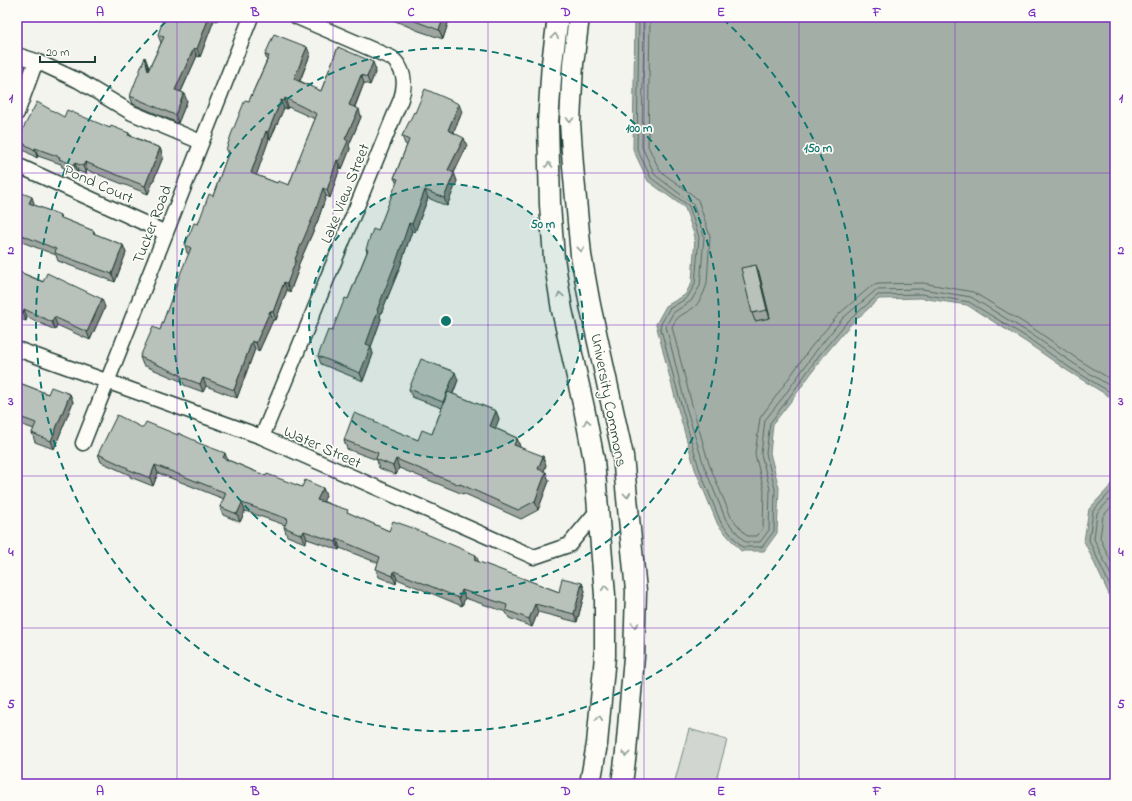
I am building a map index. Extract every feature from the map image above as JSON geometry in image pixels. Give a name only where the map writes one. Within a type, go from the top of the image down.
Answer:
[{"type":"main road","name":"University Commons","points":[[558,17],[552,63],[548,123],[550,206],[554,258],[562,310],[594,460],[605,595],[605,656],[597,744],[590,784]]},
{"type":"main road","name":"University Commons","points":[[579,17],[573,64],[570,122],[581,255],[590,305],[623,456],[636,590],[634,658],[622,784]]},
{"type":"street","name":"Tucker Road","points":[[83,443],[251,17]]},
{"type":"street","name":"Lake View Street","points":[[262,437],[401,99],[404,86],[404,79],[400,67],[392,58],[297,17]]},
{"type":"street","points":[[17,55],[36,61],[79,82],[132,113],[201,142]]},
{"type":"street","points":[[17,113],[36,61]]},
{"type":"street","name":"Pond Court","points":[[17,165],[166,233]]},
{"type":"street","name":"Water Street","points":[[17,348],[107,382],[262,437],[534,557],[569,545],[598,510]]},
{"type":"shaded area","points":[[689,729],[727,740],[715,784],[674,784]]},
{"type":"water","points":[[635,17],[1115,17],[1115,400],[967,305],[921,298],[879,299],[850,325],[823,357],[773,424],[770,453],[779,488],[777,533],[764,551],[741,551],[718,525],[695,469],[656,324],[666,306],[685,295],[692,282],[695,237],[685,208],[648,181],[633,149]]},
{"type":"water","points":[[1115,481],[1115,607],[1084,541],[1089,509]]},
{"type":"building","points":[[164,17],[209,17],[197,49],[194,48],[175,90],[184,93],[175,115],[130,96],[145,57],[148,71],[164,37],[158,35]]},
{"type":"building","points":[[405,17],[444,17],[439,30]]},
{"type":"building","points":[[274,34],[307,47],[294,79],[321,91],[338,47],[373,62],[367,77],[361,75],[349,105],[359,109],[345,139],[348,141],[339,161],[337,160],[327,190],[323,188],[315,212],[295,259],[296,260],[287,284],[284,282],[273,312],[270,311],[256,343],[252,341],[234,390],[203,378],[200,384],[181,377],[181,375],[140,357],[153,327],[160,330],[191,248],[185,245],[194,223],[198,224],[209,194],[213,196],[229,151],[226,150],[231,135],[245,100],[249,101],[269,56],[265,55]],"holes":[[[285,98],[317,114],[289,185],[278,181],[277,183],[251,173],[266,131],[268,132],[281,100],[284,101]]]},
{"type":"building","points":[[425,89],[459,104],[448,130],[464,138],[448,170],[454,173],[444,198],[425,190],[412,224],[409,223],[377,310],[378,311],[366,344],[371,346],[360,373],[318,356],[328,330],[332,331],[345,298],[348,299],[368,250],[366,249],[373,229],[378,231],[398,179],[394,178],[409,140],[402,136],[414,112],[415,113]]},
{"type":"building","points":[[37,102],[64,117],[67,110],[110,128],[111,126],[129,133],[128,135],[160,148],[145,186],[85,162],[83,166],[75,163],[74,165],[59,159],[60,157],[35,148],[35,150],[17,140]]},
{"type":"building","points":[[17,191],[32,197],[29,203],[60,215],[59,217],[94,231],[93,233],[123,245],[112,274],[55,253],[56,249],[19,234],[17,238]]},
{"type":"building","points":[[756,265],[767,310],[752,313],[741,268]]},
{"type":"building","points":[[17,271],[43,282],[47,273],[102,299],[87,332],[54,317],[52,322],[24,309],[23,313],[17,311]]},
{"type":"building","points":[[421,359],[455,372],[443,402],[409,389]]},
{"type":"building","points":[[17,382],[48,394],[51,387],[70,394],[51,441],[32,433],[36,423],[17,416]]},
{"type":"building","points":[[448,392],[496,411],[490,426],[517,438],[514,445],[543,456],[538,469],[546,472],[535,501],[518,510],[460,484],[396,459],[393,466],[376,459],[378,453],[344,440],[354,413],[418,440],[422,430],[432,434]]},
{"type":"building","points":[[117,415],[143,428],[146,422],[178,435],[178,433],[196,442],[225,453],[223,458],[266,476],[267,474],[302,487],[305,480],[323,488],[317,500],[348,510],[347,512],[389,531],[393,521],[410,527],[476,555],[474,560],[559,592],[562,578],[582,583],[574,614],[535,604],[529,619],[506,610],[507,605],[462,590],[459,598],[394,571],[393,576],[376,569],[380,557],[337,539],[336,542],[304,531],[302,535],[284,527],[288,519],[242,503],[237,514],[220,507],[226,493],[155,465],[150,478],[127,469],[128,468],[98,454]]}]
